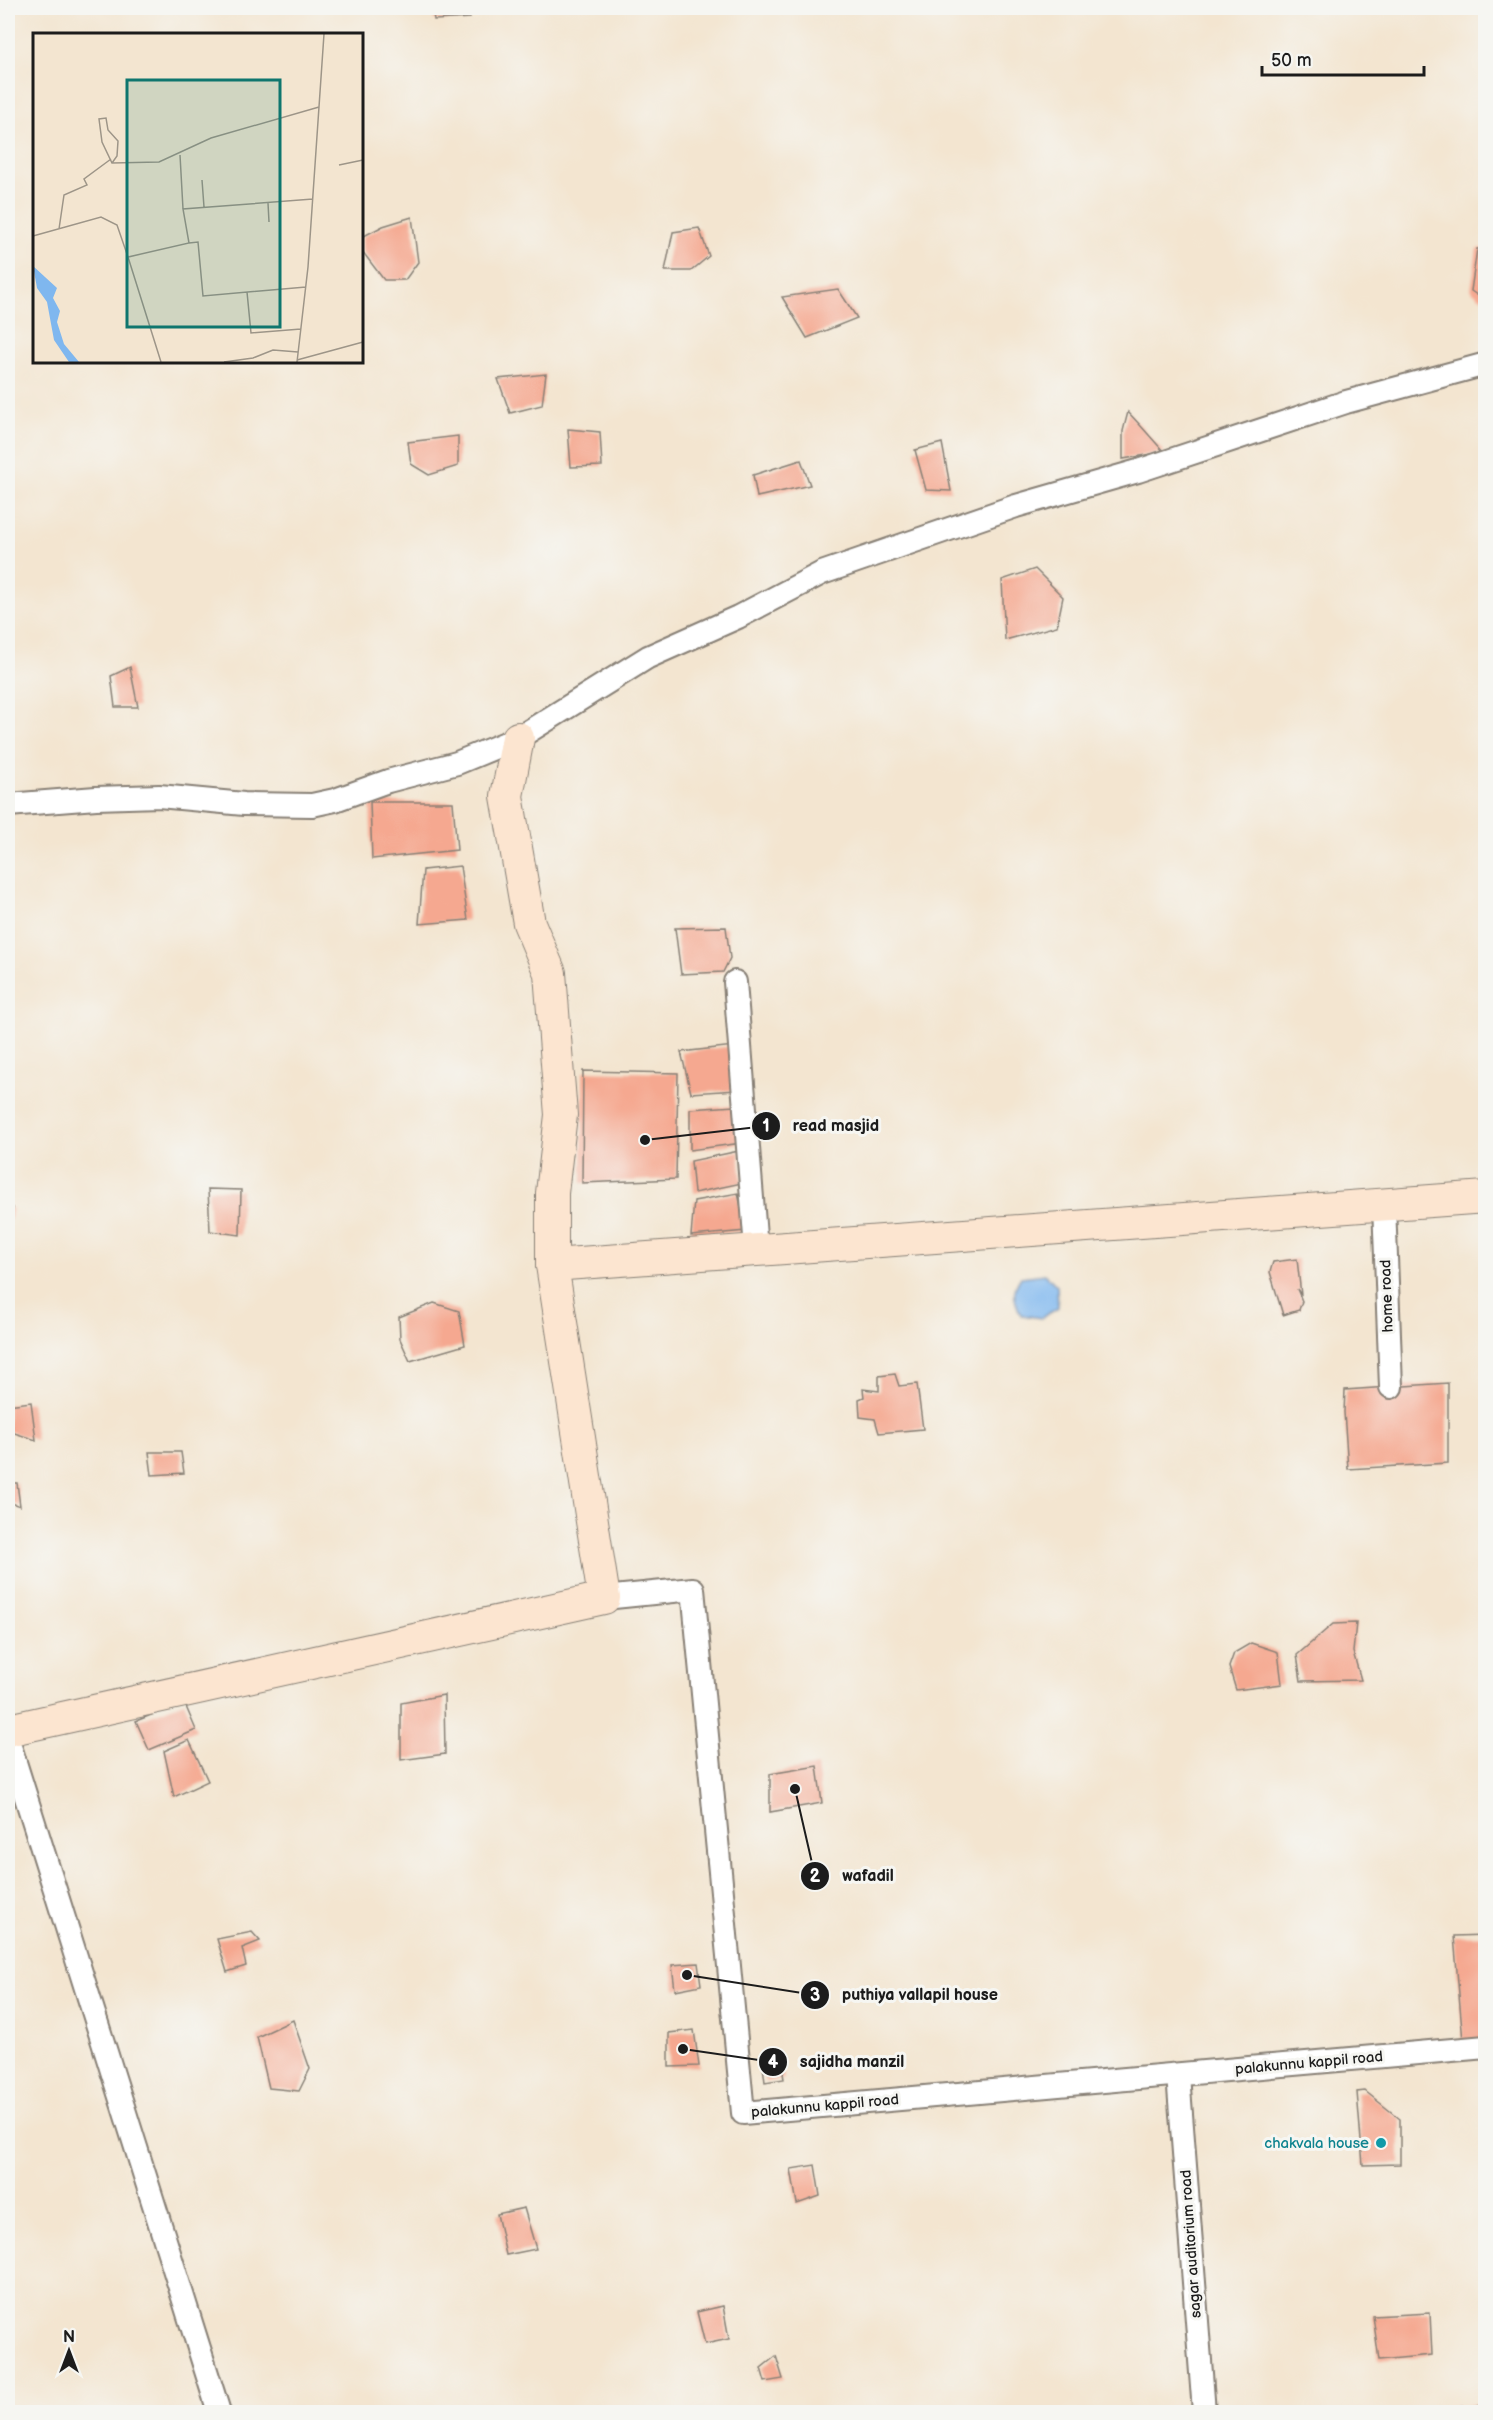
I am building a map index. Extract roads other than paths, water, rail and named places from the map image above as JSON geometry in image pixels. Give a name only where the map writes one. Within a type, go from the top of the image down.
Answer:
[{"type":"street","points":[[8,806],[96,798],[159,796],[244,804],[312,805],[457,763],[518,738],[648,657],[738,617],[822,573],[1016,506],[1138,471],[1346,402],[1485,364]]},
{"type":"street","points":[[8,1730],[604,1598],[552,1265],[552,1193],[561,1115],[550,973],[529,923],[507,796],[518,738]]},
{"type":"street","points":[[735,982],[756,1249]]},
{"type":"street","points":[[552,1265],[1485,1197]]},
{"type":"street","name":"home road","points":[[1384,1205],[1391,1387]]},
{"type":"street","name":"palakunnu kappil road","points":[[604,1598],[693,1589],[743,2113],[1485,2047]]},
{"type":"street","points":[[8,1740],[219,2412]]},
{"type":"street","name":"sagar auditorium road","points":[[1178,2075],[1204,2412]]},
{"type":"water","points":[[1045,1274],[1057,1286],[1058,1308],[1041,1318],[1021,1315],[1015,1296],[1018,1282],[1021,1277]]},
{"type":"place","name":"read masjid","points":[[645,1140]]},
{"type":"place","name":"wafadil","points":[[795,1789]]},
{"type":"place","name":"puthiya vallapil house","points":[[687,1975]]},
{"type":"place","name":"sajidha manzil","points":[[683,2049]]},
{"type":"place","name":"chakvala house","points":[[1381,2143]]}]
